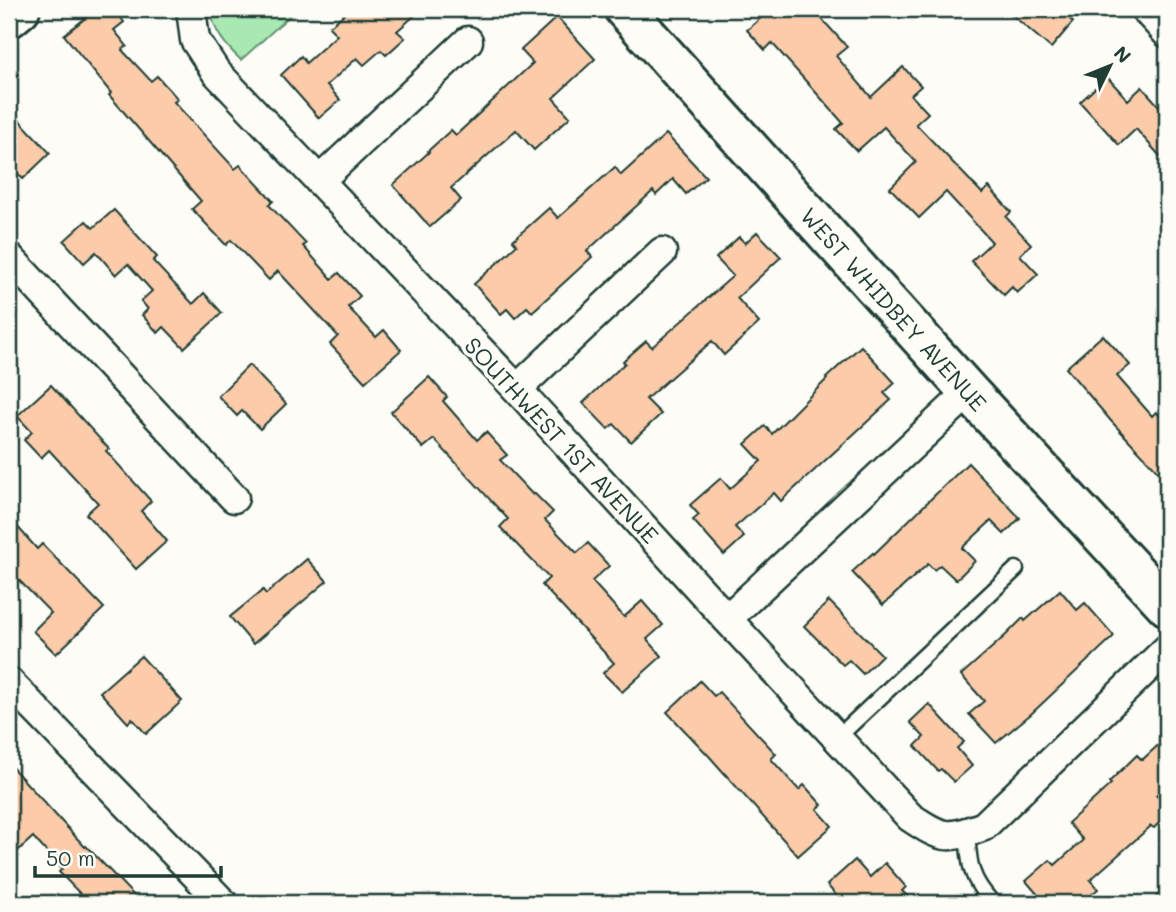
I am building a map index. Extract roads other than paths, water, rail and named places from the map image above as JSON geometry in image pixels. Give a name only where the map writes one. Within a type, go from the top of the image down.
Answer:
[{"type":"street","points":[[9,18],[20,9]]},
{"type":"street","name":"SOUTHWEST 1ST AVENUE","points":[[191,9],[195,40],[216,72],[517,389],[911,817],[933,832],[954,836],[967,832]]},
{"type":"street","name":"WEST WHIDBEY AVENUE","points":[[624,9],[969,393],[1167,606]]},
{"type":"street","points":[[1145,9],[1167,33]]},
{"type":"street","points":[[320,181],[468,41]]},
{"type":"street","points":[[517,389],[662,252]]},
{"type":"street","points":[[9,257],[234,498]]},
{"type":"street","points":[[727,619],[969,393]]},
{"type":"street","points":[[967,832],[984,826],[1167,649]]},
{"type":"street","points":[[9,682],[223,903]]},
{"type":"lane","points":[[837,738],[1016,569]]},
{"type":"lane","points":[[967,832],[969,861],[974,877],[981,891],[993,903]]},
{"type":"lane","points":[[1162,903],[1167,898]]}]
